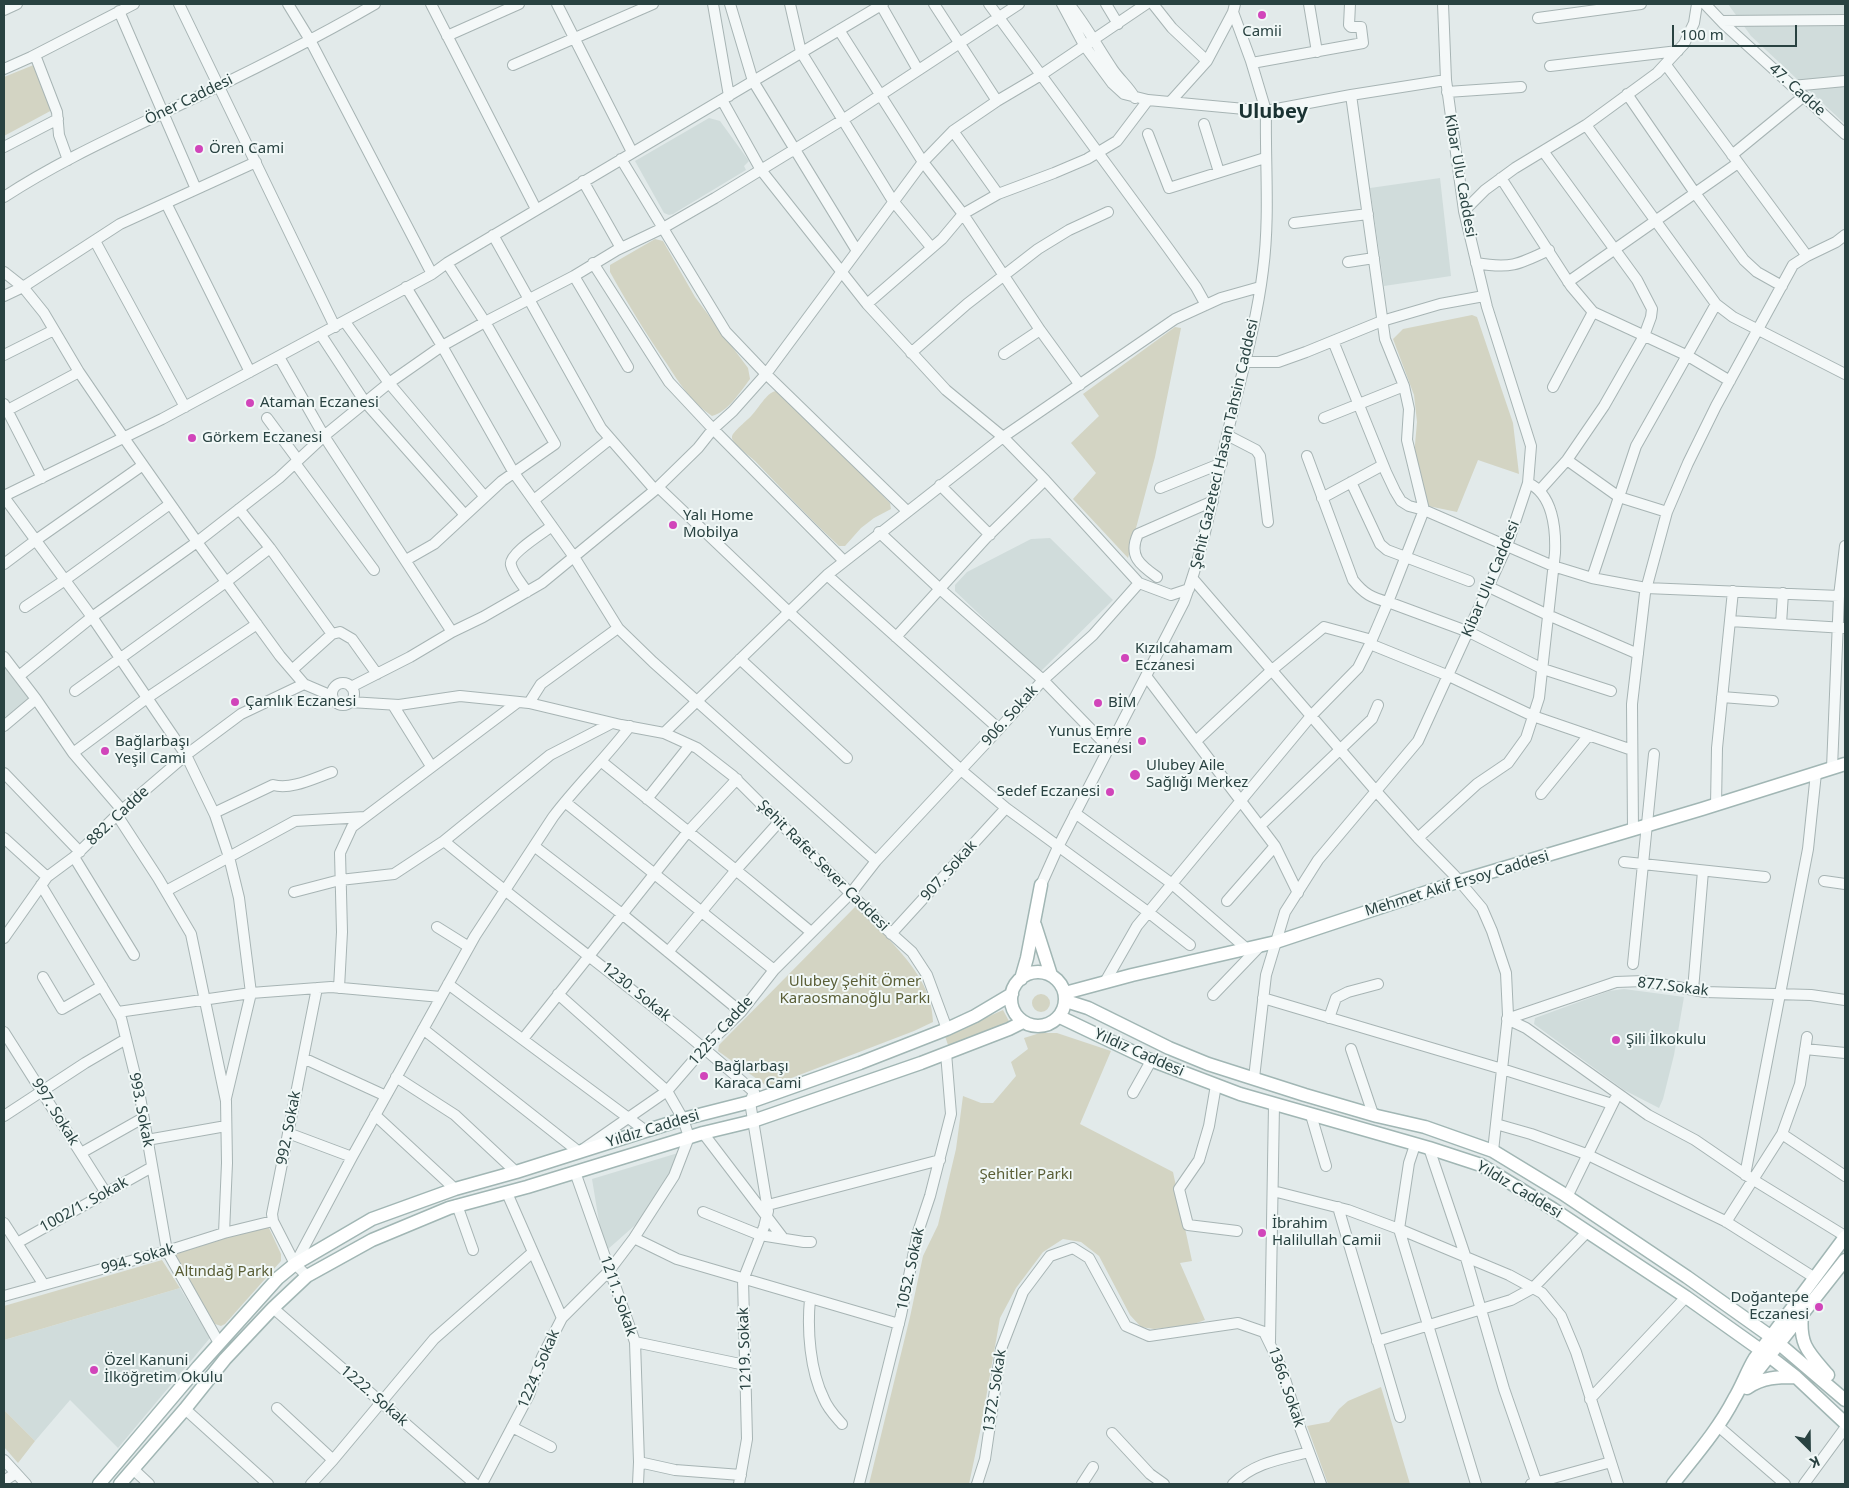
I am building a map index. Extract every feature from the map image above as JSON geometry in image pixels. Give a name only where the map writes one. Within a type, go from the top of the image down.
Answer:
[{"type":"main road","name":"Mehmet Akif Ersoy Caddesi","points":[[1065,997],[1105,982],[1276,942],[1460,881],[1716,805],[1845,764]]},
{"type":"main road","name":"Şehit Gazeteci Hasan Tahsin Caddesi","points":[[1021,979],[1041,885]]},
{"type":"main road","name":"Şehit Gazeteci Hasan Tahsin Caddesi","points":[[1034,923],[1051,975]]},
{"type":"main road","points":[[1021,979],[1035,972],[1051,975],[1057,980],[1065,997],[1060,1017]]},
{"type":"main road","name":"Yıldız Caddesi","points":[[99,1484],[219,1343],[278,1278],[295,1264],[372,1219],[455,1189],[516,1172],[683,1119],[750,1102],[860,1063],[975,1016],[1012,994],[1015,986],[1021,979]]},
{"type":"main road","points":[[1012,994],[1013,1010],[1023,1022]]},
{"type":"main road","name":"Yıldız Caddesi","points":[[1065,997],[1168,1048],[1208,1064],[1305,1095],[1425,1126],[1494,1151],[1665,1262],[1775,1340],[1845,1398]]},
{"type":"main road","name":"Yıldız Caddesi","points":[[120,1484],[185,1409],[225,1359],[273,1308],[307,1276],[372,1240],[457,1205],[507,1192],[703,1133],[753,1121],[848,1089],[1009,1029],[1023,1022],[1038,1027],[1054,1022],[1060,1017],[1152,1060],[1216,1085],[1274,1105],[1429,1148],[1481,1165],[1553,1209],[1686,1297],[1796,1377],[1845,1423]]},
{"type":"main road","points":[[1673,1484],[1718,1426],[1738,1396],[1746,1373],[1775,1340],[1845,1236]]},
{"type":"main road","points":[[1775,1340],[1802,1314],[1845,1260]]},
{"type":"main road","points":[[1802,1314],[1800,1329],[1803,1344],[1845,1398]]},
{"type":"main road","points":[[1738,1396],[1755,1382],[1766,1378],[1796,1377]]},
{"type":"street","points":[[4,10],[17,4]]},
{"type":"street","points":[[179,4],[334,327]]},
{"type":"street","points":[[288,4],[310,40],[432,274]]},
{"type":"street","name":"Öner Caddesi","points":[[4,197],[68,160],[120,133],[220,86],[375,4]]},
{"type":"street","points":[[431,4],[536,209]]},
{"type":"street","points":[[447,36],[519,4]]},
{"type":"street","points":[[556,4],[632,152]]},
{"type":"street","points":[[514,66],[654,4]]},
{"type":"street","points":[[713,4],[725,98],[761,170],[841,273],[946,390],[1002,437],[1045,480],[1139,583],[1170,595],[1189,589]]},
{"type":"street","points":[[730,4],[753,81],[857,251]]},
{"type":"street","points":[[790,4],[801,52],[844,119],[893,202],[931,247]]},
{"type":"street","points":[[863,4],[864,15]]},
{"type":"street","points":[[226,1101],[251,993],[239,898],[229,857],[214,813],[186,755],[92,617],[4,497],[124,438],[321,335],[432,274],[447,263],[621,158],[882,4],[918,70]]},
{"type":"street","points":[[934,4],[997,101]]},
{"type":"street","points":[[989,4],[1196,287],[1206,305]]},
{"type":"street","points":[[18,676],[92,617],[197,542],[297,462],[324,436],[389,382],[442,346],[529,298],[574,276],[593,262],[663,228],[795,150],[1019,4]]},
{"type":"street","points":[[1062,4],[1084,45],[1118,90],[1135,98],[1266,111],[1446,80]]},
{"type":"street","points":[[1069,4],[1094,39],[1116,75],[1130,89],[1135,98]]},
{"type":"street","points":[[1106,4],[1118,24]]},
{"type":"street","points":[[351,687],[483,617],[542,583],[656,488],[698,448],[713,429],[766,374],[923,162],[953,131],[1146,4]]},
{"type":"street","points":[[1153,4],[1172,28],[1207,61]]},
{"type":"street","points":[[1309,4],[1317,52]]},
{"type":"street","points":[[1252,64],[1363,43],[1360,27],[1351,27],[1349,25],[1350,4]]},
{"type":"street","name":"Kibar Ulu Caddesi","points":[[1254,1078],[1266,975],[1285,912],[1318,860],[1418,741],[1507,546],[1528,483],[1532,446],[1484,296],[1464,210],[1447,92],[1443,4]]},
{"type":"street","points":[[1538,18],[1595,7],[1641,4]]},
{"type":"street","points":[[1464,210],[1501,178],[1586,125],[1666,65],[1684,44],[1694,23],[1697,4]]},
{"type":"street","name":"47. Cadde","points":[[1705,4],[1721,21],[1845,134]]},
{"type":"street","points":[[4,69],[35,55],[125,7],[163,113],[196,189]]},
{"type":"street","points":[[1171,101],[1207,61],[1234,8]]},
{"type":"street","name":"Şehit Gazeteci Hasan Tahsin Caddesi","points":[[1041,885],[1075,813],[1184,602],[1193,578],[1222,463],[1263,270],[1267,199],[1265,158],[1266,111],[1234,8]]},
{"type":"street","points":[[1721,21],[1845,20]]},
{"type":"street","points":[[839,30],[923,162],[963,214],[1040,330],[1080,385]]},
{"type":"street","points":[[1550,66],[1678,51]]},
{"type":"street","points":[[35,55],[57,112],[59,136],[68,160]]},
{"type":"street","points":[[1666,65],[1808,256]]},
{"type":"street","points":[[1792,86],[1845,81]]},
{"type":"street","points":[[1447,92],[1521,87]]},
{"type":"street","points":[[1627,94],[1744,260],[1757,272],[1782,286]]},
{"type":"street","points":[[1105,982],[1137,926],[1171,883],[1241,802],[1311,716],[1358,668],[1388,602],[1424,510],[1407,440],[1409,409],[1404,386],[1385,339],[1351,95]]},
{"type":"street","points":[[1568,282],[1695,193],[1804,96]]},
{"type":"street","points":[[867,304],[942,239],[963,214],[998,194],[1054,174],[1117,141],[1148,100]]},
{"type":"street","points":[[4,147],[58,119]]},
{"type":"street","points":[[1204,124],[1218,172]]},
{"type":"street","points":[[1586,125],[1716,304],[1733,317],[1845,374]]},
{"type":"street","points":[[953,131],[998,194]]},
{"type":"street","points":[[1148,134],[1169,188],[1265,158]]},
{"type":"street","points":[[1540,490],[1567,460],[1604,406],[1644,336],[1652,309],[1637,280],[1543,151]]},
{"type":"street","points":[[621,158],[726,332],[766,374],[907,511]]},
{"type":"street","points":[[4,296],[23,286],[120,224],[256,162]]},
{"type":"street","points":[[1501,178],[1568,282],[1593,312],[1688,356],[1730,381]]},
{"type":"street","points":[[583,182],[621,248]]},
{"type":"street","points":[[166,204],[250,372]]},
{"type":"street","points":[[911,353],[1003,274],[1038,248],[1069,230],[1108,212]]},
{"type":"street","points":[[1294,223],[1368,214]]},
{"type":"street","points":[[493,235],[601,428],[656,488],[961,770],[1006,808],[1190,945]]},
{"type":"street","points":[[1633,830],[1632,704],[1646,588],[1667,512],[1688,462],[1793,265],[1836,242],[1845,235]]},
{"type":"street","points":[[95,241],[184,406]]},
{"type":"street","points":[[1476,263],[1499,267],[1521,263],[1549,250]]},
{"type":"street","points":[[1348,262],[1374,258]]},
{"type":"street","points":[[593,262],[669,382],[844,561]]},
{"type":"street","points":[[406,560],[434,544],[502,481],[554,444],[485,322],[447,263]]},
{"type":"street","points":[[4,272],[23,286],[44,313],[79,372],[124,438],[197,542],[292,670],[304,684],[332,696]]},
{"type":"street","points":[[574,276],[628,367]]},
{"type":"street","points":[[406,287],[442,346],[514,473],[574,557],[618,628],[653,662],[876,862]]},
{"type":"street","points":[[664,733],[826,575],[1002,437],[1174,319],[1221,298],[1260,287]]},
{"type":"street","points":[[1244,362],[1278,362],[1382,321],[1440,304],[1484,296]]},
{"type":"street","points":[[1592,578],[1636,446],[1716,304]]},
{"type":"street","points":[[1553,387],[1593,312]]},
{"type":"street","points":[[345,322],[389,382],[485,497]]},
{"type":"street","points":[[4,355],[54,330]]},
{"type":"street","points":[[1004,354],[1040,330]]},
{"type":"street","points":[[321,335],[365,402],[465,515]]},
{"type":"street","points":[[1333,341],[1383,465],[1401,501],[1409,506],[1424,510],[1553,566],[1592,578],[1646,588],[1839,596]]},
{"type":"street","points":[[279,357],[324,436],[452,632]]},
{"type":"street","points":[[42,478],[5,409],[79,372]]},
{"type":"street","points":[[1324,418],[1404,386]]},
{"type":"street","points":[[267,418],[374,570]]},
{"type":"street","points":[[1227,435],[1256,450],[1260,456],[1268,522]]},
{"type":"street","points":[[534,500],[610,439]]},
{"type":"street","points":[[1307,456],[1353,580],[1361,591],[1374,598],[1469,632],[1543,669],[1611,691]]},
{"type":"street","points":[[1567,460],[1619,497],[1667,512]]},
{"type":"street","points":[[1160,488],[1222,463]]},
{"type":"street","points":[[4,564],[143,465]]},
{"type":"street","points":[[1322,498],[1383,465]]},
{"type":"street","points":[[896,637],[990,535],[1045,480]]},
{"type":"street","points":[[1351,482],[1380,544],[1388,550],[1469,581]]},
{"type":"street","points":[[1418,838],[1477,784],[1508,763],[1526,738],[1539,698],[1556,553],[1556,529],[1550,510],[1540,490],[1528,483]]},
{"type":"street","points":[[940,485],[990,535]]},
{"type":"street","points":[[1157,577],[1139,563],[1136,557],[1134,543],[1138,534],[1213,501]]},
{"type":"street","points":[[25,607],[170,504]]},
{"type":"street","points":[[239,509],[270,548],[332,634]]},
{"type":"street","points":[[527,592],[511,566],[511,560],[516,553],[552,526]]},
{"type":"street","points":[[879,532],[1043,680],[1109,748]]},
{"type":"street","points":[[1832,768],[1834,711],[1841,628],[1839,596],[1845,546]]},
{"type":"street","points":[[75,691],[270,548]]},
{"type":"street","points":[[826,575],[999,729]]},
{"type":"street","points":[[1193,578],[1340,750],[1418,838],[1460,881],[1482,908],[1506,973],[1508,1019],[1494,1151]]},
{"type":"street","name":"906. Sokak","points":[[851,893],[876,862],[1043,680],[1093,634],[1139,583]]},
{"type":"street","points":[[1489,587],[1638,654]]},
{"type":"street","points":[[1716,805],[1717,748],[1733,591]]},
{"type":"street","points":[[1781,624],[1783,593]]},
{"type":"street","points":[[1730,621],[1841,628]]},
{"type":"street","points":[[73,753],[147,698],[257,624]]},
{"type":"street","points":[[1196,741],[1272,670],[1324,627],[1371,642],[1533,716],[1632,750]]},
{"type":"street","points":[[529,703],[541,684],[618,628]]},
{"type":"street","points":[[292,670],[332,634],[340,632],[348,636],[377,674]]},
{"type":"street","points":[[4,657],[119,813],[191,934],[226,1101],[224,1232]]},
{"type":"street","points":[[740,659],[847,758]]},
{"type":"street","points":[[1146,676],[1275,846],[1298,892]]},
{"type":"street","points":[[343,683],[351,687],[353,698],[350,702],[339,704],[334,701],[332,696],[334,687],[343,683]]},
{"type":"street","name":"882. Cadde","points":[[4,938],[44,881],[77,854],[119,813],[186,755],[241,714],[304,684]]},
{"type":"street","name":"Şehit Rafet Sever Caddesi","points":[[350,702],[392,705],[460,696],[529,703],[664,733],[697,748],[736,779],[912,952],[927,974],[947,1029]]},
{"type":"street","points":[[1722,697],[1773,701]]},
{"type":"street","points":[[4,726],[36,699]]},
{"type":"street","points":[[339,988],[342,932],[340,853],[352,827],[518,702]]},
{"type":"street","points":[[392,705],[431,766]]},
{"type":"street","points":[[1260,826],[1372,719],[1378,705]]},
{"type":"street","points":[[1834,711],[1845,712]]},
{"type":"street","points":[[294,892],[340,880],[394,874],[444,840],[550,755],[612,722]]},
{"type":"street","points":[[295,1264],[375,1115],[469,947],[564,802],[602,762],[630,726]]},
{"type":"street","points":[[1542,794],[1589,735]]},
{"type":"street","points":[[647,799],[690,745]]},
{"type":"street","points":[[1633,964],[1654,754]]},
{"type":"street","points":[[602,762],[811,932]]},
{"type":"street","points":[[214,813],[273,785],[280,787],[288,786],[332,772]]},
{"type":"street","points":[[4,773],[77,854],[134,955]]},
{"type":"street","points":[[1749,1177],[1779,994],[1808,849],[1816,773]]},
{"type":"street","points":[[523,1039],[688,832],[736,779]]},
{"type":"street","points":[[564,802],[774,970]]},
{"type":"street","name":"907. Sokak","points":[[892,934],[1006,808]]},
{"type":"street","points":[[1075,813],[1171,883],[1247,949]]},
{"type":"street","points":[[166,891],[295,821],[365,817]]},
{"type":"street","points":[[668,952],[736,870],[779,822]]},
{"type":"street","name":"993. Sokak","points":[[4,838],[44,881],[121,1018],[139,1091],[167,1251],[219,1343]]},
{"type":"street","name":"1230. Sokak","points":[[444,840],[504,891],[589,955],[705,1048],[754,1092],[750,1102]]},
{"type":"street","points":[[534,846],[622,914],[740,1012]]},
{"type":"street","points":[[1227,901],[1275,846]]},
{"type":"street","points":[[1624,862],[1765,877]]},
{"type":"street","points":[[1693,990],[1703,870]]},
{"type":"street","points":[[1824,881],[1845,884]]},
{"type":"street","name":"1225. Cadde","points":[[578,1152],[667,1091],[740,1012],[774,970],[851,893]]},
{"type":"street","points":[[437,927],[469,947]]},
{"type":"street","points":[[1213,995],[1260,946]]},
{"type":"street","points":[[43,977],[62,1009],[102,986]]},
{"type":"street","name":"877.Sokak","points":[[1508,1019],[1616,982],[1644,981],[1705,992],[1811,995],[1845,1000]]},
{"type":"street","points":[[448,984],[646,1131]]},
{"type":"street","points":[[1329,1018],[1336,998],[1348,992],[1378,984]]},
{"type":"street","points":[[118,1012],[251,993],[318,988],[339,988],[441,997]]},
{"type":"street","name":"992. Sokak","points":[[273,1222],[272,1214],[318,988]]},
{"type":"street","points":[[558,994],[667,1091],[683,1119],[689,1137]]},
{"type":"street","points":[[1263,998],[1502,1069],[1612,1104]]},
{"type":"street","points":[[1508,1019],[1526,1028],[1648,1115],[1695,1140],[1749,1177],[1845,1236]]},
{"type":"street","points":[[423,1029],[578,1152]]},
{"type":"street","name":"997. Sokak","points":[[4,1032],[106,1192]]},
{"type":"street","points":[[1726,1222],[1749,1177],[1782,1134],[1800,1084],[1807,1037]]},
{"type":"street","points":[[4,1116],[85,1063],[126,1039]]},
{"type":"street","points":[[1351,1049],[1373,1114]]},
{"type":"street","points":[[1805,1049],[1845,1053]]},
{"type":"street","name":"1052. Sokak","points":[[859,1484],[899,1324],[918,1232],[930,1196],[951,1114],[946,1053]]},
{"type":"street","points":[[304,1058],[386,1096]]},
{"type":"street","points":[[1133,1093],[1152,1060]]},
{"type":"street","points":[[396,1077],[455,1115],[516,1172]]},
{"type":"street","points":[[1216,1085],[1209,1126],[1199,1160],[1179,1189],[1188,1225],[1237,1232]]},
{"type":"street","points":[[1566,1197],[1618,1094]]},
{"type":"street","name":"1219. Sokak","points":[[740,1480],[748,1439],[743,1280],[767,1218],[768,1205],[750,1102]]},
{"type":"street","name":"1366. Sokak","points":[[1274,1105],[1270,1344],[1282,1369],[1298,1425],[1321,1484]]},
{"type":"street","points":[[375,1115],[455,1189]]},
{"type":"street","points":[[1311,1115],[1326,1166]]},
{"type":"street","points":[[81,1152],[143,1118]]},
{"type":"street","points":[[1496,1124],[1531,1134],[1588,1155],[1726,1222],[1815,1278]]},
{"type":"street","points":[[147,1140],[226,1126]]},
{"type":"street","points":[[288,1133],[352,1157]]},
{"type":"street","points":[[703,1133],[783,1238]]},
{"type":"street","points":[[1782,1134],[1845,1176]]},
{"type":"street","name":"1224. Sokak","points":[[484,1483],[530,1395],[542,1357],[562,1318],[609,1271],[634,1238],[674,1176],[689,1137]]},
{"type":"street","points":[[1415,1145],[1409,1162],[1399,1229],[1476,1484]]},
{"type":"street","points":[[1429,1148],[1466,1258],[1504,1390],[1535,1484],[1612,1462]]},
{"type":"street","points":[[768,1205],[940,1160]]},
{"type":"street","name":"1002/1. Sokak","points":[[17,1243],[152,1167]]},
{"type":"street","name":"1211. Sokak","points":[[575,1172],[635,1342],[638,1484]]},
{"type":"street","points":[[1273,1191],[1338,1207],[1399,1229],[1510,1275],[1542,1293],[1561,1316],[1577,1354],[1618,1484]]},
{"type":"street","points":[[507,1192],[562,1318]]},
{"type":"street","points":[[457,1205],[473,1250]]},
{"type":"street","points":[[1338,1207],[1400,1417]]},
{"type":"street","points":[[703,1212],[760,1235],[811,1242]]},
{"type":"street","points":[[4,1222],[44,1285]]},
{"type":"street","points":[[273,1222],[295,1264],[307,1276]]},
{"type":"street","name":"994. Sokak","points":[[4,1296],[167,1251],[224,1232],[273,1222]]},
{"type":"street","points":[[1377,1341],[1511,1300],[1533,1288],[1587,1232]]},
{"type":"street","points":[[634,1238],[677,1259],[743,1280],[899,1324]]},
{"type":"street","name":"1372. Sokak","points":[[977,1484],[984,1459],[1001,1349],[1023,1292],[1050,1256],[1073,1248],[1089,1258],[1126,1326],[1149,1336],[1238,1323],[1264,1332],[1270,1344]]},
{"type":"street","points":[[311,1484],[434,1339],[533,1252]]},
{"type":"street","points":[[1590,1399],[1686,1297]]},
{"type":"street","points":[[810,1299],[808,1314],[810,1344],[818,1383],[828,1408],[842,1424]]},
{"type":"street","name":"1222. Sokak","points":[[273,1308],[380,1402],[484,1483]]},
{"type":"street","points":[[635,1342],[745,1365]]},
{"type":"street","points":[[278,1408],[333,1460]]},
{"type":"street","points":[[185,1409],[268,1484]]},
{"type":"street","points":[[1718,1426],[1785,1484]]},
{"type":"street","points":[[512,1427],[551,1447]]},
{"type":"street","points":[[1804,1484],[1845,1428]]},
{"type":"street","points":[[1112,1433],[1150,1474],[1164,1484]]},
{"type":"street","points":[[1233,1484],[1242,1475],[1266,1462],[1309,1452]]},
{"type":"street","points":[[4,1460],[26,1484]]},
{"type":"street","points":[[639,1462],[675,1470],[740,1480]]},
{"type":"street","points":[[1082,1484],[1093,1467]]},
{"type":"street","points":[[133,1469],[149,1484]]},
{"type":"street","points":[[4,1482],[16,1473]]},
{"type":"shaded area","points":[[1728,4],[1845,4],[1845,124],[1751,36]]},
{"type":"shaded area","points":[[709,118],[720,121],[749,161],[744,166],[746,170],[673,214],[664,213],[635,161]]},
{"type":"shaded area","points":[[1440,178],[1451,276],[1384,286],[1370,188]]},
{"type":"shaded area","points":[[1050,538],[1113,600],[1040,672],[955,591],[955,585],[967,572],[1031,539]]},
{"type":"shaded area","points":[[4,665],[28,695],[28,701],[4,721]]},
{"type":"shaded area","name":"Şili İlkokulu","points":[[1624,989],[1684,997],[1674,1055],[1659,1108],[1624,1090],[1534,1024],[1535,1018],[1609,991]]},
{"type":"shaded area","points":[[678,1153],[667,1181],[642,1219],[607,1250],[603,1246],[592,1179]]},
{"type":"shaded area","name":"Özel Kanuni İlköğretim Okulu","points":[[180,1288],[210,1338],[118,1448],[70,1400],[35,1441],[4,1410],[4,1340]]},
{"type":"green space","points":[[36,64],[54,109],[4,136],[4,77]]},
{"type":"green space","points":[[655,239],[663,241],[695,297],[748,368],[750,379],[733,401],[718,414],[712,416],[705,411],[682,386],[644,330],[610,272],[610,265]]},
{"type":"green space","points":[[1472,315],[1477,317],[1513,423],[1519,474],[1478,460],[1457,512],[1428,506],[1414,456],[1417,422],[1414,395],[1393,339],[1403,329]]},
{"type":"green space","points":[[1175,327],[1181,328],[1155,457],[1128,558],[1073,499],[1096,473],[1071,443],[1099,416],[1083,394]]},
{"type":"green space","points":[[776,391],[783,394],[890,503],[891,509],[861,528],[845,546],[839,546],[732,440],[735,432],[772,392]]},
{"type":"green space","name":"Ulubey Şehit Ömer Karaosmanoğlu Parkı","points":[[855,907],[886,936],[918,975],[932,1009],[933,1022],[768,1087],[718,1051],[719,1045]]},
{"type":"green space","points":[[1037,994],[1045,994],[1050,999],[1048,1010],[1037,1012],[1032,1007],[1032,999]]},
{"type":"green space","points":[[1003,1010],[1010,1023],[948,1045],[945,1036]]},
{"type":"green space","name":"Şehitler Parkı","points":[[1040,1033],[1057,1033],[1111,1051],[1080,1124],[1173,1172],[1192,1261],[1180,1263],[1205,1320],[1191,1325],[1154,1329],[1141,1327],[1130,1315],[1099,1256],[1081,1242],[1063,1239],[1043,1252],[1016,1288],[1000,1318],[969,1484],[869,1484],[923,1256],[938,1225],[956,1149],[963,1096],[981,1103],[993,1103],[1016,1076],[1011,1062],[1028,1049],[1024,1038]]},
{"type":"green space","name":"Altındağ Parkı","points":[[261,1226],[269,1228],[281,1254],[281,1261],[225,1324],[221,1326],[215,1324],[176,1259],[176,1253]]},
{"type":"green space","name":"Altındağ Parkı","points":[[162,1260],[180,1288],[4,1340],[4,1306]]},
{"type":"green space","points":[[1381,1387],[1410,1484],[1328,1484],[1307,1426],[1329,1422],[1348,1401]]},
{"type":"green space","points":[[4,1410],[35,1441],[18,1463],[4,1447]]},
{"type":"place","name":"Camii","points":[[1262,15]]},
{"type":"place","name":"Ören Cami","points":[[199,149]]},
{"type":"place","name":"Ataman Eczanesi","points":[[250,403]]},
{"type":"place","name":"Görkem Eczanesi","points":[[192,438]]},
{"type":"place","name":"Yalı Home Mobilya","points":[[673,525]]},
{"type":"place","name":"Kızılcahamam Eczanesi","points":[[1125,658]]},
{"type":"place","name":"Çamlık Eczanesi","points":[[235,702]]},
{"type":"place","name":"BİM","points":[[1098,703]]},
{"type":"place","name":"Yunus Emre Eczanesi","points":[[1142,741]]},
{"type":"place","name":"Bağlarbaşı Yeşil Cami","points":[[105,751]]},
{"type":"place","name":"Ulubey Aile Sağlığı Merkez","points":[[1135,775]]},
{"type":"place","name":"Sedef Eczanesi","points":[[1110,792]]},
{"type":"place","name":"Şili İlkokulu","points":[[1616,1040]]},
{"type":"place","name":"Bağlarbaşı Karaca Cami","points":[[704,1076]]},
{"type":"place","name":"İbrahim Halilullah Camii","points":[[1262,1233]]},
{"type":"place","name":"Doğantepe Eczanesi","points":[[1819,1307]]},
{"type":"place","name":"Özel Kanuni İlköğretim Okulu","points":[[94,1370]]},
{"type":"district","name":"Ulubey","points":[[1273,112]]}]
